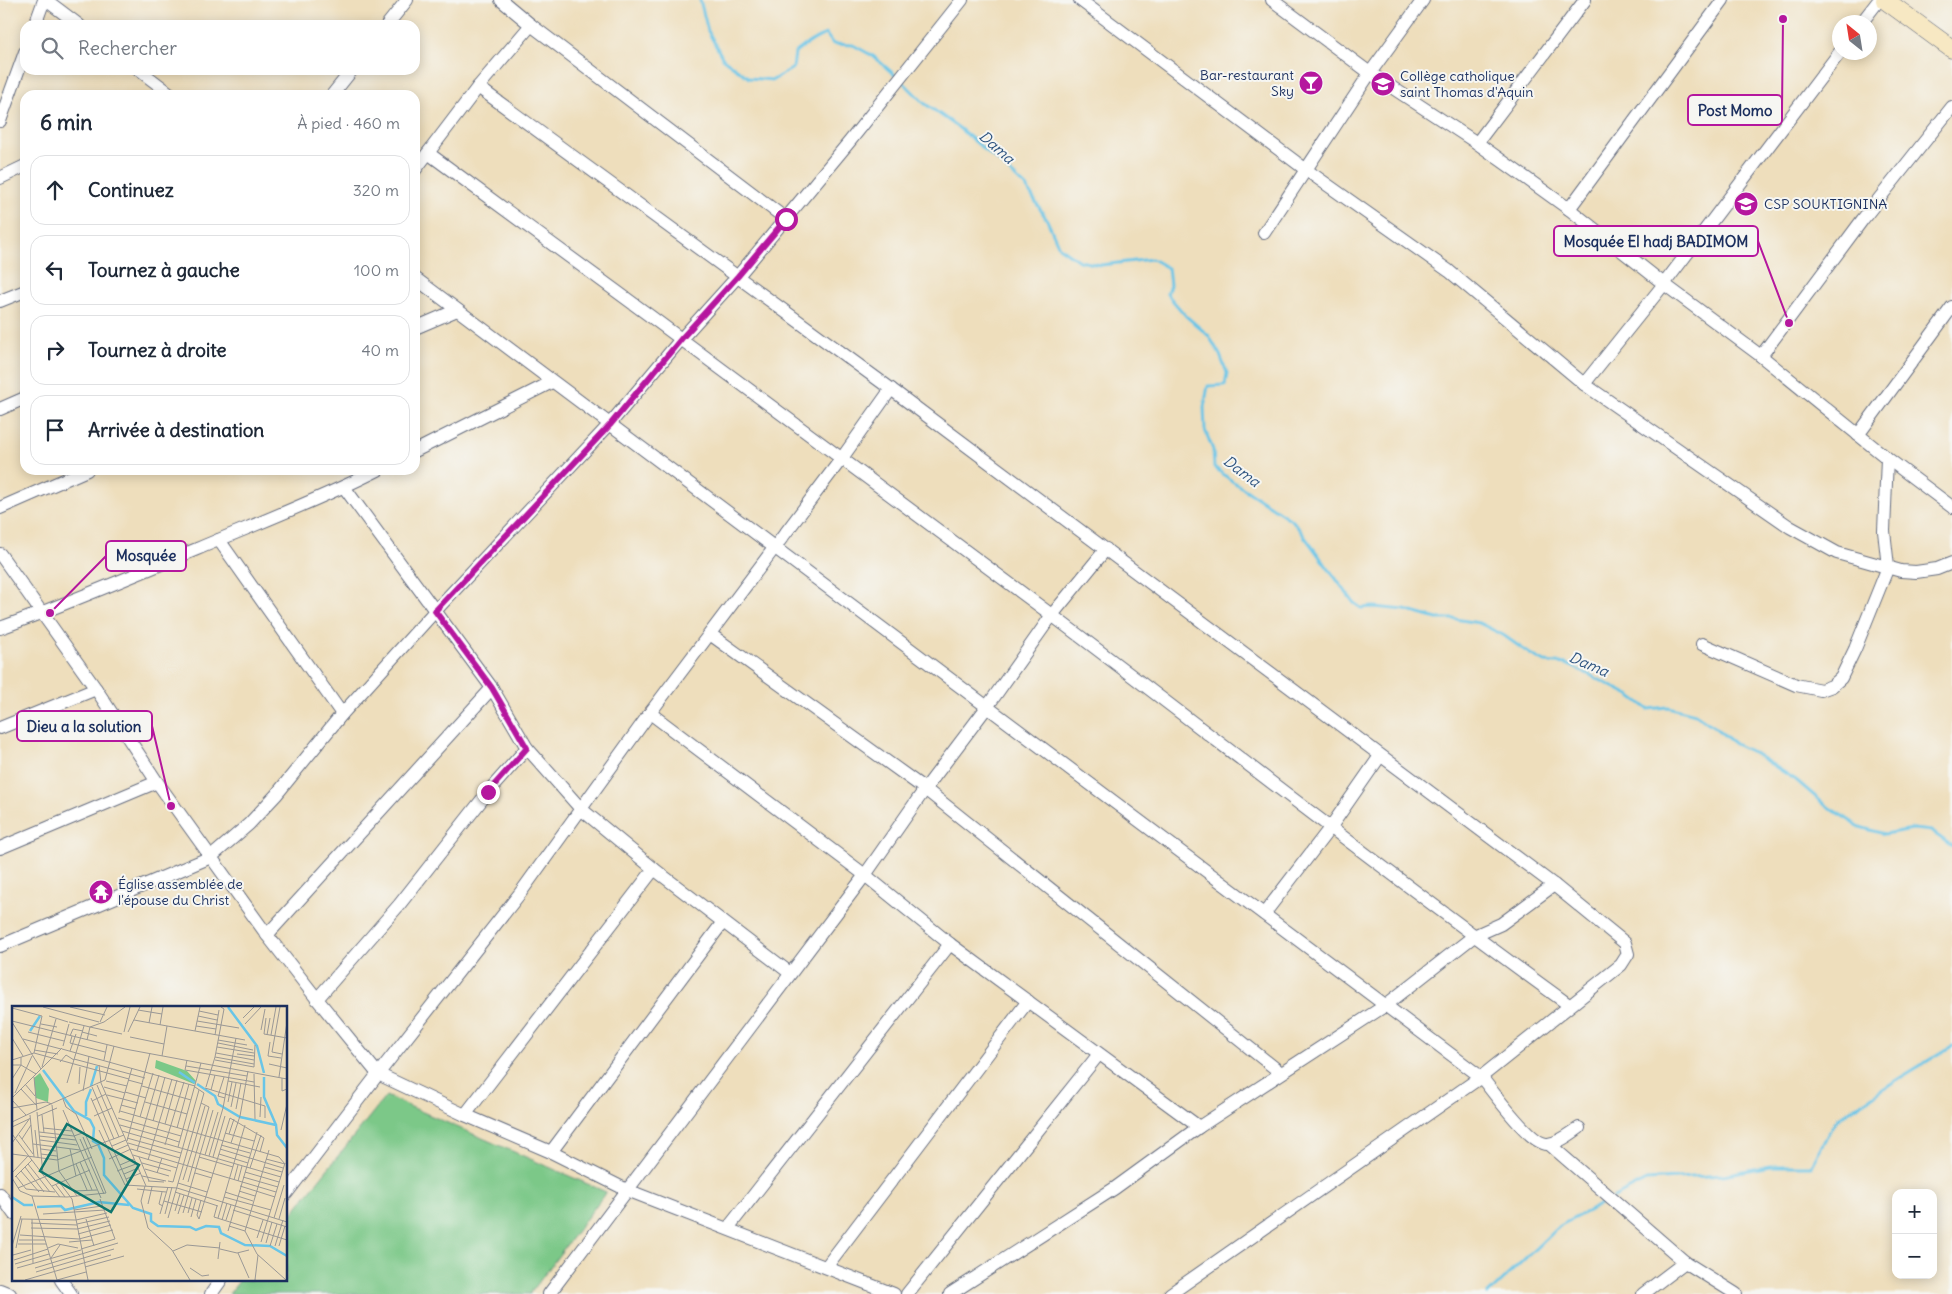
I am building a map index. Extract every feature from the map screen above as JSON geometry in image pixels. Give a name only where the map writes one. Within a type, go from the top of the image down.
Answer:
[{"type":"street","points":[[37,20],[45,0],[72,20]]},
{"type":"street","points":[[391,20],[407,0]]},
{"type":"street","points":[[501,0],[531,25],[786,219]]},
{"type":"street","points":[[0,946],[211,857],[249,824],[276,795],[342,714],[435,611],[610,425],[682,338],[786,219],[962,0]]},
{"type":"street","points":[[1080,0],[1306,169],[1450,271],[1584,384],[1790,527],[1837,553],[1901,571],[1916,572],[1937,569],[1952,563]]},
{"type":"street","points":[[1272,0],[1370,73],[1477,143],[1569,209],[1664,284],[1761,356],[1887,458],[1952,507]]},
{"type":"street","points":[[1264,233],[1370,73],[1423,0]]},
{"type":"street","points":[[1477,143],[1585,0]]},
{"type":"street","points":[[1569,209],[1723,0]]},
{"type":"street","points":[[1867,15],[1879,0]]},
{"type":"street","points":[[1885,0],[1952,49]]},
{"type":"street","points":[[420,163],[478,87],[531,25]]},
{"type":"street","points":[[1584,384],[1664,284],[1834,60]]},
{"type":"street","points":[[0,121],[20,66]]},
{"type":"street","points":[[146,75],[165,90]]},
{"type":"street","points":[[336,90],[348,75]]},
{"type":"street","points":[[478,87],[738,276],[1106,549],[1554,885],[1625,944],[1628,954],[1621,965],[1482,1076],[1170,1294]]},
{"type":"street","points":[[1761,356],[1863,219],[1952,106]]},
{"type":"street","points":[[428,153],[682,338],[1052,615],[1330,828],[1569,1005]]},
{"type":"street","points":[[0,178],[20,168]]},
{"type":"street","points":[[420,282],[1482,1076],[1528,1134],[1539,1144],[1548,1144],[1579,1128]]},
{"type":"street","points":[[0,302],[20,293]]},
{"type":"street","points":[[1858,435],[1952,307]]},
{"type":"street","points":[[420,326],[457,310]]},
{"type":"street","points":[[420,448],[552,382]]},
{"type":"street","points":[[288,1191],[522,892],[650,713],[842,458],[891,389]]},
{"type":"street","points":[[0,409],[20,400]]},
{"type":"street","points":[[1702,644],[1796,685],[1822,690],[1832,686],[1841,678],[1855,650],[1888,567],[1884,531],[1887,458]]},
{"type":"street","points":[[0,508],[76,475]]},
{"type":"street","points":[[0,628],[43,613],[344,487],[368,475]]},
{"type":"street","points":[[344,487],[492,688],[527,748],[581,809],[654,870],[790,973]]},
{"type":"street","points":[[218,540],[342,714]]},
{"type":"street","points":[[554,1293],[627,1190],[865,875],[924,789],[987,707],[1052,615],[1106,549]]},
{"type":"street","points":[[0,554],[96,689],[157,782],[211,857],[317,1000],[378,1074],[465,1115],[551,1152],[627,1190],[894,1294]]},
{"type":"street","points":[[710,634],[924,789],[1281,1073]]},
{"type":"street","points":[[267,934],[492,688]]},
{"type":"street","points":[[0,728],[96,689]]},
{"type":"street","points":[[650,713],[865,875],[950,944],[1199,1127]]},
{"type":"street","points":[[317,1000],[399,905],[488,792],[527,748]]},
{"type":"street","points":[[1264,914],[1330,828],[1380,756]]},
{"type":"street","points":[[0,848],[157,782]]},
{"type":"street","points":[[465,1115],[654,870]]},
{"type":"street","points":[[950,1294],[1116,1188],[1199,1127],[1386,1005],[1474,936],[1501,924],[1554,885]]},
{"type":"street","points":[[551,1152],[723,922]]},
{"type":"street","points":[[728,1228],[950,944]]},
{"type":"street","points":[[826,1267],[1028,1001]]},
{"type":"street","points":[[907,1294],[1100,1054]]},
{"type":"street","points":[[1548,1144],[1685,1262],[1736,1294]]},
{"type":"street","points":[[0,1194],[12,1211]]},
{"type":"street","points":[[1643,1294],[1685,1262]]},
{"type":"street","points":[[62,1282],[70,1294]]},
{"type":"street","points":[[210,1294],[219,1282]]},
{"type":"street","points":[[0,1290],[10,1294]]},
{"type":"green space","points":[[386,1096],[606,1192],[530,1294],[229,1294],[238,1282],[288,1282],[288,1218]]},
{"type":"waterway","name":"Dama","points":[[700,0],[708,31],[723,59],[749,78],[773,80],[793,68],[795,53],[826,34],[833,44],[853,45],[873,56],[896,76]]},
{"type":"waterway","name":"Dama","points":[[901,80],[924,103],[959,128],[1027,188],[1047,220],[1059,247],[1079,261],[1101,265],[1152,259],[1168,268],[1170,285],[1167,294],[1186,316],[1209,336],[1220,355],[1227,373],[1225,385],[1208,386],[1204,407],[1205,430],[1213,450],[1214,467],[1293,521],[1354,603],[1361,608],[1374,607],[1405,610],[1437,619],[1455,619],[1479,623],[1503,635],[1545,662],[1566,664],[1631,696],[1648,709],[1668,707],[1695,714],[1735,744],[1754,753],[1796,780],[1825,805],[1860,827],[1884,834],[1913,829],[1931,831],[1952,846]]},
{"type":"waterway","points":[[1614,1197],[1647,1180],[1723,1175],[1770,1166],[1811,1166],[1835,1121],[1952,1046]]},
{"type":"waterway","points":[[1488,1294],[1559,1226],[1609,1200]]},
{"type":"place","name":"Post Momo","points":[[1783,19]]},
{"type":"place","name":"Bar-restaurant Sky","points":[[1311,83]]},
{"type":"place","name":"Collège catholique saint Thomas d'Aquin","points":[[1383,84]]},
{"type":"place","name":"CSP SOUKTIGNINA","points":[[1746,204]]},
{"type":"place","name":"Mosquée El hadj BADIMOM","points":[[1789,323]]},
{"type":"place","name":"Mosquée","points":[[50,613]]},
{"type":"place","name":"Dieu a la solution","points":[[171,806]]},
{"type":"place","name":"Église assemblée de l'épouse du Christ","points":[[101,892]]},
{"type":"route","points":[[488,792],[527,748],[492,688],[435,611],[610,425],[682,338],[786,219]]}]
